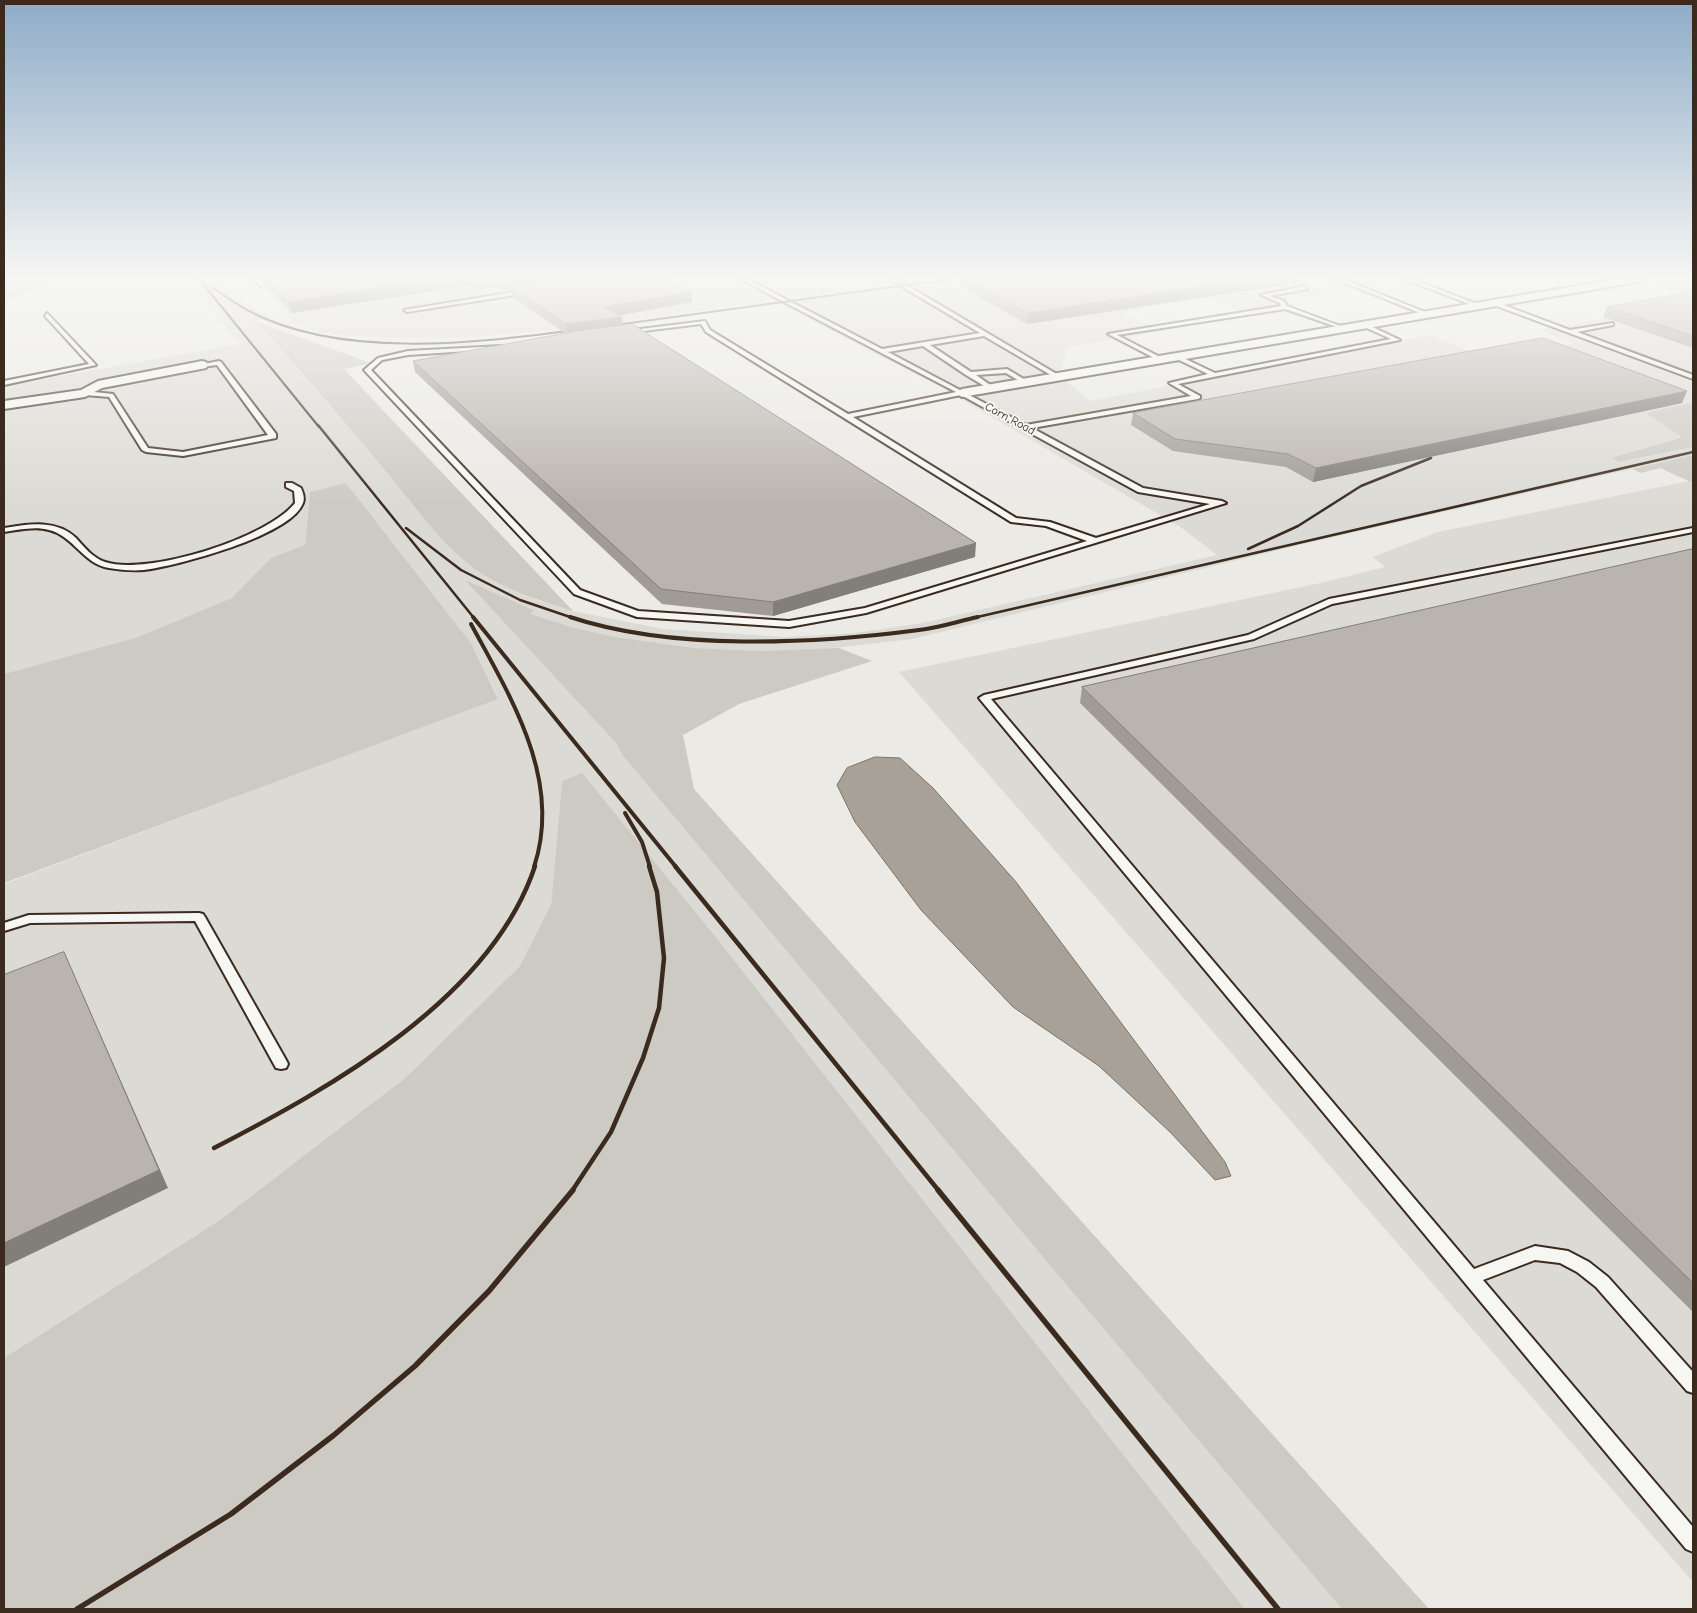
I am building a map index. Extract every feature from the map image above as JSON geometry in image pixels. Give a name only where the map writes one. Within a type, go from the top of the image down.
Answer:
[{"type":"street","name":"Corn Road","points":[[962,393],[1192,354]]},
{"type":"street","points":[[4,404],[85,393],[98,385],[202,364]]},
{"type":"lane","points":[[4,383],[93,364],[84,354]]},
{"type":"lane","points":[[399,354],[380,359],[367,370],[577,592],[637,614],[789,624],[866,610],[1096,541]]},
{"type":"lane","points":[[745,354],[1014,520],[1047,524],[1096,541]]},
{"type":"lane","points":[[888,354],[962,393]]},
{"type":"lane","points":[[939,354],[990,388]]},
{"type":"lane","points":[[1020,354],[1058,377]]},
{"type":"lane","points":[[1151,354],[1162,360]]},
{"type":"lane","points":[[1025,427],[1198,397],[1172,383],[1320,354]]},
{"type":"lane","points":[[1631,354],[1693,377]]},
{"type":"lane","points":[[1177,357],[1213,374]]},
{"type":"lane","points":[[85,393],[110,395],[146,450],[183,454],[274,436],[219,363],[202,364]]},
{"type":"lane","points":[[968,374],[1007,371],[1025,382]]},
{"type":"lane","points":[[845,417],[962,393]]},
{"type":"lane","name":"Corn Road","points":[[962,393],[1141,490],[1222,504],[1096,541]]},
{"type":"lane","points":[[4,530],[34,525],[53,528],[66,535],[89,556],[104,564],[124,568],[145,567],[174,562],[235,543],[276,524],[298,507],[300,500],[298,490],[289,485]]},
{"type":"lane","points":[[1693,530],[1329,602],[1251,637],[984,698],[1693,1542]]},
{"type":"lane","points":[[4,927],[29,919],[199,917],[280,1064]]},
{"type":"lane","points":[[1471,1276],[1535,1253],[1562,1256],[1583,1267],[1602,1282],[1693,1386]]},
{"type":"shaded area","points":[[182,354],[284,354],[438,533],[470,565],[495,580],[537,600],[573,611],[663,629],[786,637],[855,633],[923,623],[1217,555],[1179,526],[938,386],[876,354],[1065,354],[1060,376],[1091,401],[1330,354],[1477,354],[1491,360],[1519,354],[1693,354],[1693,402],[1647,413],[1683,436],[1611,458],[1620,462],[1693,447],[1693,455],[1316,541],[912,639],[817,650],[762,651],[694,648],[615,637],[571,627],[531,614],[532,610],[467,581],[616,743],[624,757],[1074,1294],[1342,1609],[1245,1609],[719,941],[668,879],[562,782],[551,905],[519,967],[405,1078],[220,1220],[4,1358],[4,884],[498,698],[471,643],[346,483],[310,492],[305,545],[271,558],[233,598],[138,637],[4,674],[4,386]]},
{"type":"shaded area","points":[[285,354],[347,354],[371,363],[344,369],[573,611],[506,587],[470,565],[437,534]]},
{"type":"shaded area","points":[[1693,402],[1693,447],[1619,462],[1611,458],[1682,437],[1646,413]]},
{"type":"shaded area","points":[[1693,455],[1693,483],[1660,468],[1641,473],[1632,469]]},
{"type":"shaded area","points":[[1689,481],[1693,483],[1693,1582],[899,672],[1325,582],[1385,567],[1373,557],[1438,532]]},
{"type":"shaded area","points":[[346,483],[471,643],[498,699],[4,883],[4,674],[138,637],[232,598],[271,558],[305,545],[310,492]]},
{"type":"shaded area","points":[[465,580],[533,610],[531,614],[571,627],[615,637],[694,648],[762,651],[839,648],[872,661],[739,704],[683,735],[694,789],[1429,1609],[1342,1609],[1074,1294],[624,757],[616,743]]},
{"type":"shaded area","points":[[875,757],[900,758],[933,788],[1016,882],[1225,1162],[1231,1176],[1215,1180],[1170,1132],[1099,1066],[1013,1007],[921,910],[855,822],[837,785],[847,768]]},
{"type":"shaded area","points":[[582,773],[719,941],[1245,1609],[4,1609],[4,1358],[220,1220],[405,1078],[519,967],[551,905],[562,781]]},
{"type":"building","points":[[450,354],[680,354],[976,543],[773,602],[661,589],[413,361]]},
{"type":"building","points":[[1454,354],[1587,354],[1687,391],[1316,468],[1288,454],[1175,439],[1133,413]]},
{"type":"building","points":[[1693,549],[1693,1283],[1082,687]]},
{"type":"building","points":[[64,952],[159,1170],[4,1243],[4,975]]},
{"type":"railway","points":[[260,354],[319,427]]},
{"type":"railway","points":[[318,425],[474,618]]},
{"type":"railway","points":[[973,618],[1693,452]]},
{"type":"railway","points":[[1248,549],[1298,526],[1361,486],[1431,458]]},
{"type":"railway","points":[[406,528],[461,570],[520,600],[570,617]]},
{"type":"railway","points":[[473,617],[676,867]]},
{"type":"railway","points":[[570,617],[610,628],[653,635],[697,640],[743,642],[834,639],[878,635],[926,629],[978,617]]},
{"type":"railway","points":[[471,624],[516,710],[537,771],[542,803],[541,835],[534,867]]},
{"type":"railway","points":[[625,813],[642,842],[650,867]]},
{"type":"railway","points":[[214,1148],[307,1097],[355,1067],[402,1034],[445,998],[483,958],[513,914],[535,866]]},
{"type":"railway","points":[[572,1191],[611,1132],[643,1058],[659,1008],[664,958],[657,892],[649,866]]},
{"type":"railway","points":[[675,866],[939,1191]]},
{"type":"railway","points":[[77,1609],[231,1514],[334,1435],[415,1366],[489,1291],[573,1190]]},
{"type":"railway","points":[[938,1190],[1278,1609]]}]
